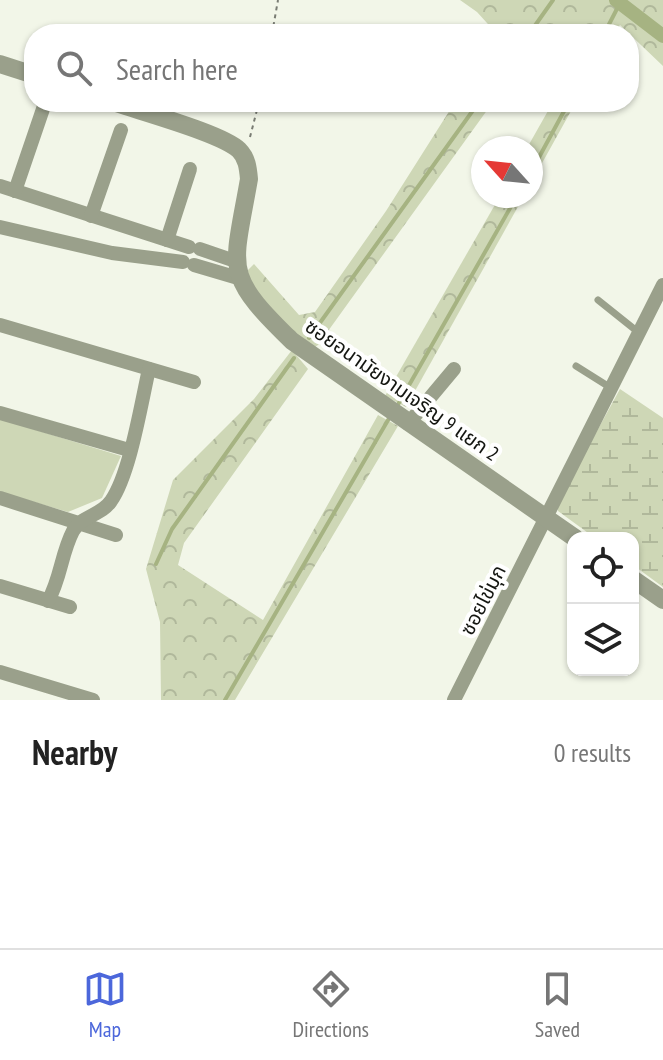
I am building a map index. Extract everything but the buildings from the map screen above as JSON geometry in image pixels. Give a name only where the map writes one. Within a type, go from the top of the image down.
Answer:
[{"type":"street","points":[[0,64],[24,72]]},
{"type":"street","points":[[41,112],[7,189],[184,245],[236,270]]},
{"type":"street","points":[[143,112],[212,136],[241,152],[248,166],[249,179],[236,270]]},
{"type":"street","points":[[91,216],[121,130]]},
{"type":"street","points":[[183,262],[190,169]]},
{"type":"street","points":[[0,227],[112,253],[236,270]]},
{"type":"street","name":"ซอยอนามัยงามเจริญ 9 แยก 2","points":[[236,270],[260,309],[292,341],[567,532]]},
{"type":"street","name":"ซอยไข่มุก","points":[[454,700],[663,285]]},
{"type":"street","points":[[0,325],[194,382]]},
{"type":"street","points":[[48,601],[56,587],[62,552],[79,521],[109,505],[121,484],[149,369]]},
{"type":"street","points":[[395,415],[454,369]]},
{"type":"street","points":[[0,413],[129,450]]},
{"type":"street","points":[[0,498],[116,535]]},
{"type":"street","points":[[639,583],[663,600]]},
{"type":"street","points":[[0,586],[70,607]]},
{"type":"street","points":[[0,672],[93,700]]},
{"type":"lane","points":[[598,300],[638,332]]},
{"type":"lane","points":[[576,366],[611,388]]},
{"type":"path","points":[[274,24],[278,0]]},
{"type":"path","points":[[241,152],[253,133],[257,112]]},
{"type":"green space","points":[[460,0],[663,0],[663,66],[639,43],[639,24],[488,24]]},
{"type":"green space","points":[[449,112],[486,112],[318,345],[312,349],[257,297],[246,272],[254,264],[299,315],[315,312],[386,211]]},
{"type":"green space","points":[[547,112],[570,112],[543,161],[543,136],[534,136]]},
{"type":"green space","points":[[493,208],[517,208],[406,407],[385,396]]},
{"type":"green space","points":[[292,350],[308,369],[184,543],[178,565],[263,620],[378,415],[398,426],[235,700],[161,700],[160,622],[146,569],[173,480],[254,399]]},
{"type":"green space","points":[[620,389],[663,418],[663,587],[639,569],[639,532],[587,532],[558,511],[558,502]]},
{"type":"green space","points":[[0,419],[121,456],[102,498],[68,512],[0,492]]},
{"type":"waterway","points":[[536,24],[553,0]]},
{"type":"waterway","points":[[616,0],[663,36]]},
{"type":"waterway","points":[[609,24],[620,3]]},
{"type":"waterway","points":[[309,338],[472,112]]},
{"type":"waterway","points":[[543,150],[564,112]]},
{"type":"waterway","points":[[396,408],[510,208]]},
{"type":"waterway","points":[[156,564],[172,529],[294,358]]},
{"type":"waterway","points":[[225,700],[391,415]]}]
